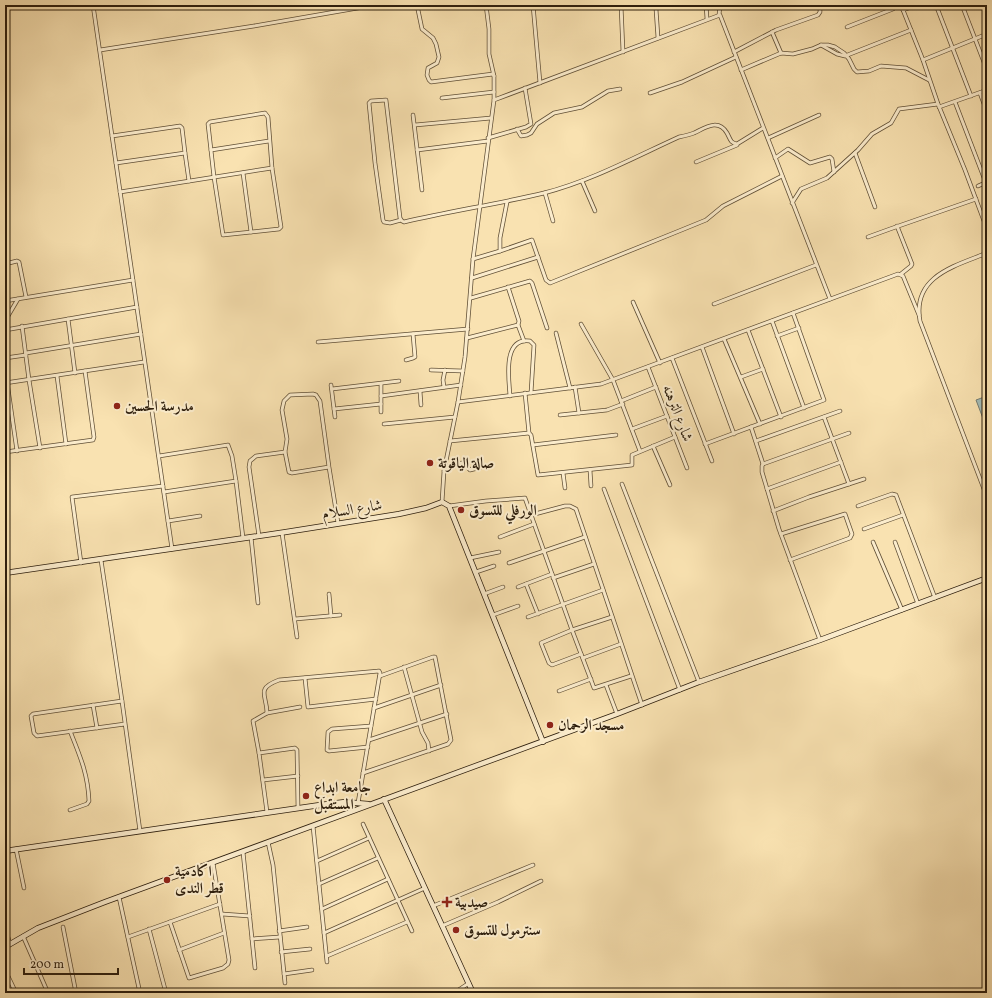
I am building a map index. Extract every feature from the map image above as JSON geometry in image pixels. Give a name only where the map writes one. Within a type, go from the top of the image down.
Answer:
[{"type":"main road","name":"شارع السلام","points":[[5,573],[338,524],[399,514],[426,508],[442,502]]},
{"type":"main road","points":[[442,502],[449,506],[543,742]]},
{"type":"main road","points":[[5,947],[23,936],[51,923],[119,897],[213,864],[370,804],[543,742],[642,705],[698,682],[820,640],[987,578]]},
{"type":"main road","points":[[384,799],[473,993]]},
{"type":"main road","points":[[5,851],[339,802],[370,804]]},
{"type":"street","points":[[93,5],[172,549]]},
{"type":"street","points":[[100,50],[375,5]]},
{"type":"street","points":[[417,5],[422,29],[434,40],[439,54],[437,62],[428,68],[427,75],[430,81],[493,74],[494,76]]},
{"type":"street","points":[[442,502],[444,471],[463,371],[471,298],[473,259],[494,100],[494,76],[489,54],[489,29],[486,5]]},
{"type":"street","points":[[533,5],[540,83]]},
{"type":"street","points":[[621,5],[623,52]]},
{"type":"street","points":[[657,5],[658,38]]},
{"type":"street","points":[[706,5],[707,20]]},
{"type":"street","points":[[720,5],[719,15],[830,299]]},
{"type":"street","points":[[734,52],[772,32],[818,15],[820,12],[820,5]]},
{"type":"street","points":[[847,27],[893,9],[897,5]]},
{"type":"street","points":[[901,5],[987,229]]},
{"type":"street","points":[[903,10],[917,5]]},
{"type":"street","points":[[936,5],[971,96]]},
{"type":"street","points":[[962,5],[987,70]]},
{"type":"street","points":[[494,100],[719,15]]},
{"type":"street","points":[[846,56],[911,30]]},
{"type":"street","points":[[772,32],[782,54]]},
{"type":"street","points":[[923,60],[987,34]]},
{"type":"street","points":[[741,70],[782,54],[793,54],[821,45],[832,45],[846,56],[857,72],[868,71],[881,66],[906,68],[929,80]]},
{"type":"street","points":[[650,93],[682,82],[736,57]]},
{"type":"street","points":[[417,150],[488,140],[531,124],[525,88]]},
{"type":"street","points":[[517,129],[521,136],[528,135],[537,124],[554,113],[577,109],[608,91],[620,89]]},
{"type":"street","points":[[792,203],[801,189],[827,178],[872,134],[891,123],[899,109],[939,106],[955,102],[987,90]]},
{"type":"street","points":[[442,98],[494,92]]},
{"type":"street","points":[[980,93],[987,112]]},
{"type":"street","points":[[401,220],[386,100],[371,101],[369,103],[375,163],[383,220],[387,223],[401,220],[404,222],[440,213],[507,202],[545,193],[582,181],[679,137],[694,133],[710,125],[718,125],[723,128],[732,143],[739,144]]},
{"type":"street","points":[[955,102],[986,182],[978,186]]},
{"type":"street","points":[[264,113],[267,115],[272,168],[281,227],[279,229],[223,234],[211,150],[208,123],[264,113]]},
{"type":"street","points":[[413,115],[422,190]]},
{"type":"street","points":[[768,138],[819,116]]},
{"type":"street","points":[[415,125],[491,118]]},
{"type":"street","points":[[112,136],[181,126],[189,181]]},
{"type":"street","points":[[696,162],[739,144],[763,128]]},
{"type":"street","points":[[211,150],[269,141]]},
{"type":"street","points":[[775,158],[788,149],[810,163],[830,157],[832,159],[834,172]]},
{"type":"street","points":[[116,164],[185,152]]},
{"type":"street","points":[[855,152],[875,207]]},
{"type":"street","points":[[120,192],[272,168]]},
{"type":"street","points":[[243,172],[251,232]]},
{"type":"street","points":[[473,259],[532,240],[546,280],[550,282],[706,220],[723,206],[782,176]]},
{"type":"street","points":[[582,181],[595,212]]},
{"type":"street","points":[[545,193],[553,221]]},
{"type":"street","points":[[868,237],[976,199]]},
{"type":"street","points":[[500,251],[500,238],[507,202]]},
{"type":"street","points":[[458,402],[600,384],[901,274],[912,264],[897,226]]},
{"type":"street","points":[[919,315],[920,300],[934,278],[948,269],[987,253]]},
{"type":"street","points":[[472,278],[538,257]]},
{"type":"street","points":[[5,264],[17,261],[19,262],[26,297]]},
{"type":"street","points":[[714,304],[816,265]]},
{"type":"street","points":[[901,274],[919,315],[987,497]]},
{"type":"street","points":[[5,301],[133,280]]},
{"type":"street","points":[[471,298],[531,282],[546,328]]},
{"type":"street","points":[[508,287],[519,322],[518,325],[524,341]]},
{"type":"street","points":[[5,321],[18,299]]},
{"type":"street","points":[[633,302],[660,363]]},
{"type":"street","points":[[5,330],[137,307]]},
{"type":"street","points":[[705,444],[824,401],[793,313]]},
{"type":"street","points":[[68,319],[75,373]]},
{"type":"street","points":[[772,322],[804,408]]},
{"type":"street","points":[[581,324],[613,380],[640,451]]},
{"type":"street","points":[[467,338],[518,325]]},
{"type":"street","points":[[22,326],[40,448]]},
{"type":"street","points":[[777,336],[799,328]]},
{"type":"street","points":[[318,342],[468,329]]},
{"type":"street","points":[[748,330],[781,417]]},
{"type":"street","points":[[556,333],[570,388]]},
{"type":"street","points":[[5,358],[141,334]]},
{"type":"street","points":[[406,360],[415,357],[413,334]]},
{"type":"street","points":[[724,339],[760,424]]},
{"type":"street","points":[[510,396],[508,368],[510,352],[516,345],[524,341],[530,341],[534,345],[532,393]]},
{"type":"street","points":[[702,347],[734,434]]},
{"type":"street","points":[[672,358],[712,461]]},
{"type":"street","points":[[6,383],[144,362]]},
{"type":"street","name":"شارع الترهنه","points":[[648,367],[687,468]]},
{"type":"street","points":[[5,368],[17,451]]},
{"type":"street","points":[[740,377],[763,369]]},
{"type":"street","points":[[430,370],[463,371]]},
{"type":"street","points":[[444,387],[443,380],[445,370]]},
{"type":"street","points":[[5,452],[91,441],[94,439],[85,371]]},
{"type":"street","points":[[56,376],[66,444]]},
{"type":"street","points":[[332,389],[399,381]]},
{"type":"street","points":[[331,384],[335,417]]},
{"type":"street","points":[[381,384],[381,412]]},
{"type":"street","points":[[381,396],[461,385]]},
{"type":"street","points":[[576,387],[578,413]]},
{"type":"street","points":[[560,415],[607,410],[656,387]]},
{"type":"street","points":[[420,391],[421,406]]},
{"type":"street","points":[[525,393],[529,433],[531,435],[538,475],[632,465],[633,463],[631,456],[675,437]]},
{"type":"street","points":[[329,467],[291,473],[288,470],[285,452],[287,439],[282,410],[284,401],[292,394],[313,394],[318,398],[321,406],[338,524]]},
{"type":"street","points":[[334,409],[381,404]]},
{"type":"street","points":[[756,441],[840,411]]},
{"type":"street","points":[[632,429],[667,416]]},
{"type":"street","points":[[384,424],[455,417]]},
{"type":"street","points":[[824,417],[849,484]]},
{"type":"street","points":[[751,427],[763,464],[762,472],[773,511],[820,640]]},
{"type":"street","points":[[450,441],[529,433]]},
{"type":"street","points":[[763,464],[849,434]]},
{"type":"street","points":[[533,445],[616,435]]},
{"type":"street","points":[[158,456],[228,445],[232,456],[243,538]]},
{"type":"street","points":[[652,446],[670,485]]},
{"type":"street","points":[[259,536],[249,464],[256,456],[285,452]]},
{"type":"street","points":[[767,489],[841,462]]},
{"type":"street","points":[[444,471],[461,463],[465,464],[470,470],[486,466]]},
{"type":"street","points":[[590,470],[592,486]]},
{"type":"street","points":[[563,473],[565,488]]},
{"type":"street","points":[[773,511],[864,479]]},
{"type":"street","points":[[164,492],[236,481]]},
{"type":"street","points":[[622,484],[698,682]]},
{"type":"street","points":[[81,563],[72,497],[163,486]]},
{"type":"street","points":[[604,489],[680,690]]},
{"type":"street","points":[[858,506],[894,494],[934,598]]},
{"type":"street","points":[[449,506],[524,497],[594,688],[631,676]]},
{"type":"street","points":[[531,515],[565,506],[570,506],[576,509],[642,705]]},
{"type":"street","points":[[781,534],[845,514],[852,534],[851,537],[790,560]]},
{"type":"street","points":[[864,529],[903,515]]},
{"type":"street","points":[[168,521],[200,516]]},
{"type":"street","points":[[500,537],[534,524]]},
{"type":"street","points":[[282,533],[297,637]]},
{"type":"street","points":[[251,537],[258,602]]},
{"type":"street","points":[[509,563],[585,537]]},
{"type":"street","points":[[873,542],[902,610]]},
{"type":"street","points":[[895,542],[918,604]]},
{"type":"street","points":[[470,558],[499,552]]},
{"type":"street","points":[[101,560],[140,831]]},
{"type":"street","points":[[518,587],[594,564]]},
{"type":"street","points":[[476,572],[494,566]]},
{"type":"street","points":[[526,584],[538,614]]},
{"type":"street","points":[[484,594],[503,586]]},
{"type":"street","points":[[528,617],[603,590]]},
{"type":"street","points":[[329,594],[331,616]]},
{"type":"street","points":[[493,615],[518,606]]},
{"type":"street","points":[[295,619],[340,616]]},
{"type":"street","points":[[581,654],[552,665],[549,663],[541,644],[542,642],[572,630],[612,617]]},
{"type":"street","points":[[582,658],[621,644]]},
{"type":"street","points":[[363,774],[448,744],[452,738],[436,659],[434,657],[380,676]]},
{"type":"street","points":[[404,667],[422,732],[428,741],[429,751]]},
{"type":"street","points":[[267,714],[264,688],[279,680],[377,670],[380,672],[358,803]]},
{"type":"street","points":[[305,678],[308,707],[376,699]]},
{"type":"street","points":[[560,691],[591,679]]},
{"type":"street","points":[[374,708],[441,685]]},
{"type":"street","points":[[606,685],[617,714]]},
{"type":"street","points":[[122,701],[32,715],[34,733],[37,736],[125,724]]},
{"type":"street","points":[[92,705],[96,728]]},
{"type":"street","points":[[267,812],[253,721],[267,714],[300,707]]},
{"type":"street","points":[[369,740],[447,714]]},
{"type":"street","points":[[368,748],[329,751],[327,750],[327,739],[328,732],[332,729],[371,726]]},
{"type":"street","points":[[70,731],[87,776],[89,801],[87,804],[70,810]]},
{"type":"street","points":[[259,753],[296,749],[298,752],[298,808]]},
{"type":"street","points":[[263,780],[298,776]]},
{"type":"street","points":[[363,824],[412,931]]},
{"type":"street","points":[[313,826],[327,962]]},
{"type":"street","points":[[317,861],[370,838]]},
{"type":"street","points":[[268,842],[273,866],[285,983]]},
{"type":"street","points":[[16,849],[24,888]]},
{"type":"street","points":[[243,852],[255,968]]},
{"type":"street","points":[[320,884],[378,858]]},
{"type":"street","points":[[170,922],[189,978],[223,968],[228,964],[229,960],[213,864]]},
{"type":"street","points":[[433,906],[533,865]]},
{"type":"street","points":[[322,909],[388,879]]},
{"type":"street","points":[[442,926],[498,902],[541,881]]},
{"type":"street","points":[[324,933],[425,888]]},
{"type":"street","points":[[119,897],[140,993]]},
{"type":"street","points":[[128,938],[220,904]]},
{"type":"street","points":[[222,914],[250,916]]},
{"type":"street","points":[[327,956],[407,922]]},
{"type":"street","points":[[63,927],[76,993]]},
{"type":"street","points":[[279,931],[307,927]]},
{"type":"street","points":[[5,928],[10,944]]},
{"type":"street","points":[[149,929],[166,993]]},
{"type":"street","points":[[179,950],[224,933]]},
{"type":"street","points":[[23,936],[48,993]]},
{"type":"street","points":[[252,939],[280,937]]},
{"type":"street","points":[[281,952],[310,949]]},
{"type":"street","points":[[5,970],[16,993]]},
{"type":"street","points":[[284,974],[312,970]]},
{"type":"street","points":[[454,993],[469,983]]},
{"type":"water","points":[[987,396],[987,429],[976,400]]},
{"type":"place","name":"مدرسة الحسين","points":[[117,406]]},
{"type":"place","name":"صالة الياقوتة","points":[[430,463]]},
{"type":"place","name":"الورفلي للتسوق","points":[[461,510]]},
{"type":"place","name":"مسجد الرحمان","points":[[550,725]]},
{"type":"place","name":"جامعة ابداع المستقبل","points":[[306,796]]},
{"type":"place","name":"اكادمية قطر الندى","points":[[167,880]]},
{"type":"place","name":"صيدبية","points":[[447,902]]},
{"type":"place","name":"سنترمول للتسوق","points":[[456,930]]}]
